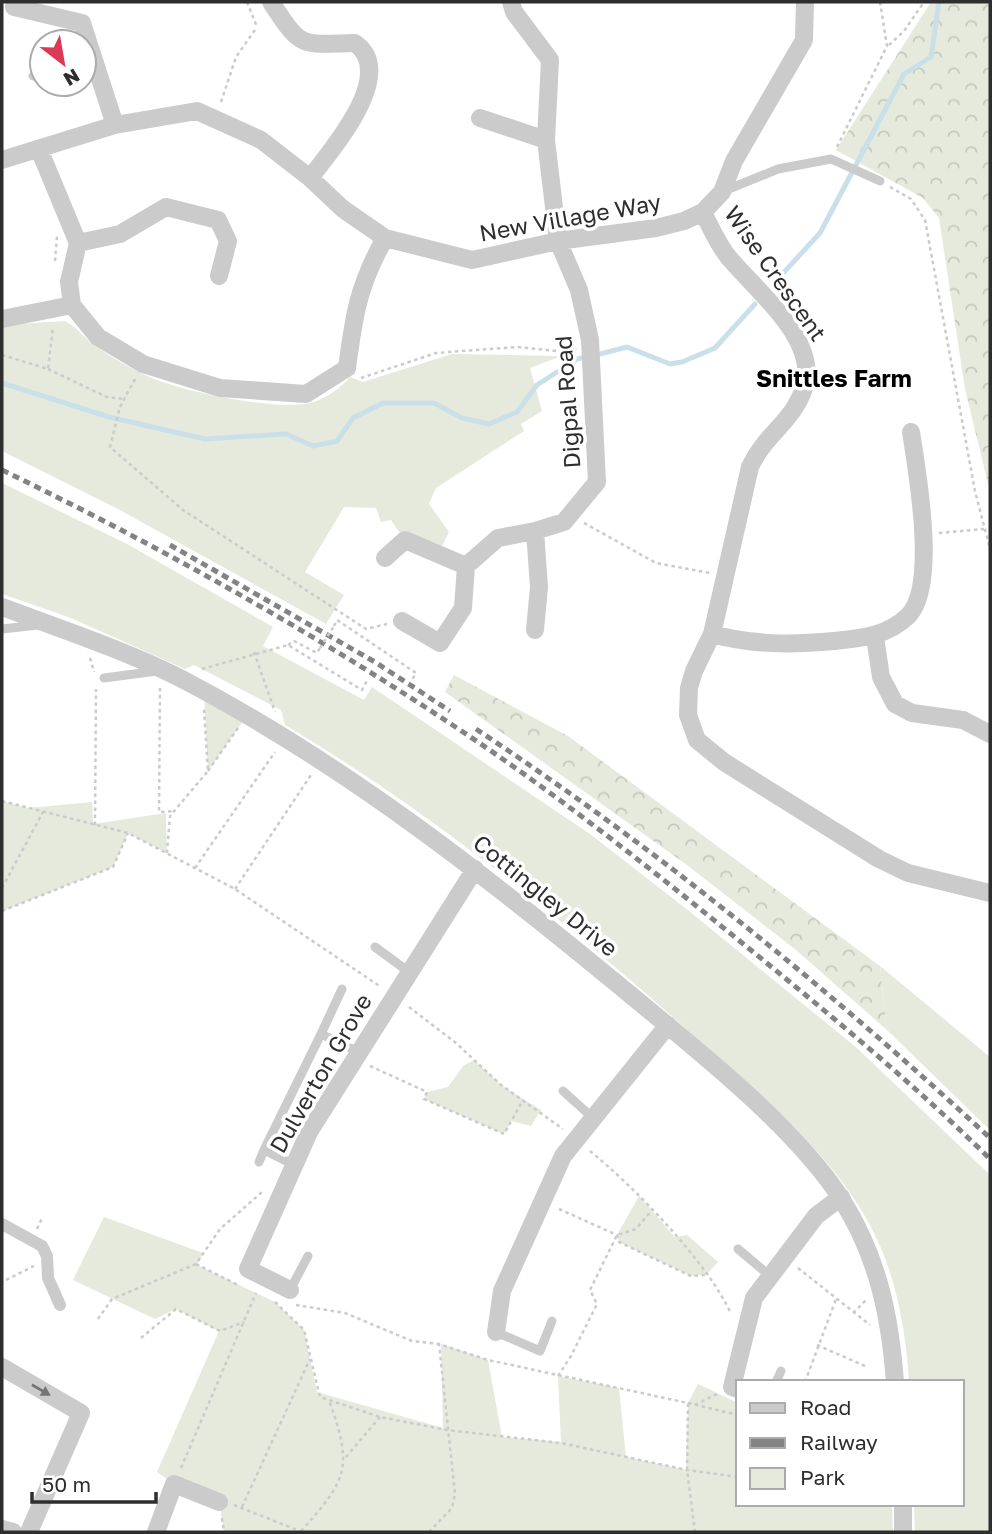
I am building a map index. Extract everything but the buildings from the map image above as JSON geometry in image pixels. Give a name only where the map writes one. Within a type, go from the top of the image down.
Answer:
[{"type":"street","points":[[271,2],[291,33],[303,41],[321,46],[355,43],[365,50],[370,62],[368,80],[358,110],[343,136],[310,177]]},
{"type":"street","name":"Digpal Road","points":[[466,566],[498,538],[564,522],[597,482],[590,340],[579,290],[558,241],[546,140],[550,60],[514,12],[511,2]]},
{"type":"street","name":"New Village Way","points":[[2,160],[115,125],[197,111],[261,140],[310,177],[343,209],[385,238],[472,260],[558,241],[656,228],[684,221],[703,212],[722,192],[734,161],[804,40],[805,2]]},
{"type":"street","points":[[13,7],[82,23],[83,28]]},
{"type":"street","points":[[98,83],[115,125]]},
{"type":"street","points":[[480,118],[546,140]]},
{"type":"street","points":[[39,149],[78,243],[63,307]]},
{"type":"street","points":[[78,243],[120,234],[166,207],[218,220],[228,241],[219,275]]},
{"type":"street","name":"Wise Crescent","points":[[703,212],[729,258],[777,311],[807,358],[805,386],[794,413],[759,446],[750,467],[712,634],[694,671],[687,705],[697,740],[705,749],[879,859],[908,873],[990,892]]},
{"type":"street","points":[[63,307],[99,337],[143,364],[220,388],[306,394],[347,368],[353,320],[364,275],[385,238]]},
{"type":"street","points":[[2,319],[63,307]]},
{"type":"street","points":[[712,634],[740,642],[795,645],[875,637],[911,614],[925,573],[911,432]]},
{"type":"street","points":[[535,531],[539,587],[536,630]]},
{"type":"street","points":[[385,558],[405,540],[466,566],[463,608],[440,643],[402,621]]},
{"type":"street","name":"Cottingley Drive","points":[[2,607],[178,677],[320,761],[475,869],[668,1025],[760,1108],[808,1156],[841,1197],[861,1232],[881,1281],[891,1330],[895,1380]]},
{"type":"street","points":[[875,637],[881,677],[895,704],[912,713],[963,720],[990,734]]},
{"type":"street","name":"Dulverton Grove","points":[[290,1290],[248,1269],[309,1132],[475,869]]},
{"type":"street","points":[[496,1332],[502,1291],[540,1200],[563,1156],[668,1025]]},
{"type":"street","points":[[736,1380],[754,1298],[816,1216],[841,1197]]},
{"type":"street","points":[[2,1224],[42,1246],[48,1278],[60,1305]]},
{"type":"street","points":[[2,1367],[81,1413],[29,1532]]},
{"type":"street","points":[[156,1532],[174,1484],[219,1502]]},
{"type":"street","points":[[902,1506],[903,1532]]},
{"type":"street","points":[[2,1529],[13,1532]]},
{"type":"lane","points":[[722,192],[778,169],[831,159],[880,181]]},
{"type":"lane","points":[[2,629],[47,624]]},
{"type":"lane","points":[[104,678],[161,670]]},
{"type":"lane","points":[[375,947],[409,972]]},
{"type":"lane","points":[[259,1162],[342,989]]},
{"type":"lane","points":[[321,1034],[357,1055]]},
{"type":"lane","points":[[562,1091],[593,1118]]},
{"type":"lane","points":[[264,1150],[294,1165]]},
{"type":"lane","points":[[738,1249],[770,1276]]},
{"type":"lane","points":[[290,1290],[308,1256]]},
{"type":"lane","points":[[496,1332],[540,1351],[552,1321]]},
{"type":"lane","points":[[777,1380],[781,1371]]},
{"type":"path","points":[[215,120],[236,57],[257,27],[247,2]]},
{"type":"path","points":[[880,2],[887,46]]},
{"type":"path","points":[[831,159],[887,46],[904,31],[924,2]]},
{"type":"path","points":[[880,181],[911,199],[925,220],[990,549]]},
{"type":"path","points":[[48,369],[63,307]]},
{"type":"path","points":[[347,368],[361,378],[436,353],[517,347],[557,351],[590,340]]},
{"type":"path","points":[[2,355],[48,369],[107,397],[124,399]]},
{"type":"path","points":[[143,364],[120,407],[110,447],[183,510],[366,629]]},
{"type":"path","points":[[570,516],[656,563],[690,571],[727,575]]},
{"type":"path","points":[[923,534],[984,529]]},
{"type":"path","points":[[178,677],[295,641],[317,653],[337,620],[416,673],[412,680]]},
{"type":"path","points":[[361,637],[366,629],[402,621]]},
{"type":"path","points":[[83,639],[96,677],[95,825]]},
{"type":"path","points":[[288,645],[362,690],[368,679]]},
{"type":"path","points":[[195,868],[284,739],[254,652]]},
{"type":"path","points":[[161,670],[159,812],[175,811]]},
{"type":"path","points":[[204,692],[208,771]]},
{"type":"path","points":[[167,853],[170,816],[208,771],[246,717]]},
{"type":"path","points":[[235,889],[320,761]]},
{"type":"path","points":[[2,801],[128,833],[235,889],[393,995],[456,1043],[501,1085],[576,1139],[616,1172],[707,1274],[726,1301],[743,1341]]},
{"type":"path","points":[[2,888],[43,812]]},
{"type":"path","points":[[2,911],[113,867],[128,833]]},
{"type":"path","points":[[357,1055],[427,1092],[424,1100],[504,1135],[524,1100]]},
{"type":"path","points":[[98,1319],[112,1299],[196,1265],[220,1228],[262,1192]]},
{"type":"path","points":[[540,1200],[617,1235],[636,1229],[652,1210]]},
{"type":"path","points":[[617,1235],[619,1242],[691,1276],[707,1274]]},
{"type":"path","points":[[558,1376],[597,1304],[590,1290],[617,1235]]},
{"type":"path","points":[[784,1258],[877,1330],[891,1330]]},
{"type":"path","points":[[6,1280],[47,1262]]},
{"type":"path","points":[[196,1265],[244,1288]]},
{"type":"path","points":[[174,1484],[256,1293],[275,1303],[304,1330],[320,1397],[380,1416],[447,1430],[561,1443],[687,1470],[736,1477]]},
{"type":"path","points":[[806,1380],[836,1299]]},
{"type":"path","points":[[275,1303],[345,1312],[412,1341],[439,1344],[488,1360],[736,1415]]},
{"type":"path","points":[[141,1338],[176,1308],[220,1331],[244,1322]]},
{"type":"path","points":[[429,1532],[452,1508],[454,1494],[439,1344]]},
{"type":"path","points":[[817,1345],[865,1366]]},
{"type":"path","points":[[242,1507],[310,1359]]},
{"type":"path","points":[[695,1405],[735,1388]]},
{"type":"path","points":[[219,1502],[242,1507],[301,1532],[328,1502],[342,1476],[346,1457],[330,1400]]},
{"type":"path","points":[[688,1403],[687,1470],[695,1532]]},
{"type":"path","points":[[346,1457],[380,1416]]},
{"type":"green space","points":[[931,2],[990,2],[990,492],[965,389],[939,218],[923,198],[836,150]]},
{"type":"green space","points":[[65,321],[112,357],[160,381],[202,393],[274,404],[310,403],[332,393],[350,377],[363,382],[452,354],[556,356],[576,347],[577,350],[530,368],[542,411],[521,424],[524,431],[436,488],[429,504],[449,532],[442,546],[412,534],[399,532],[391,520],[381,522],[376,508],[344,507],[305,572],[344,595],[326,624],[118,509],[2,451],[2,325]]},
{"type":"green space","points":[[2,483],[127,544],[273,627],[263,646],[364,700],[372,687],[590,834],[857,1048],[990,1175],[990,1532],[915,1532],[914,1506],[964,1506],[964,1380],[909,1380],[898,1303],[887,1265],[872,1229],[838,1176],[795,1128],[652,999],[552,914],[395,796],[285,725],[281,710],[194,665],[185,669],[71,618],[2,594]]},
{"type":"green space","points":[[454,675],[568,736],[880,966],[887,1030],[796,950],[687,865],[445,692]]},
{"type":"green space","points":[[204,692],[246,717],[208,771]]},
{"type":"green space","points":[[2,801],[28,808],[92,802],[93,824],[166,813],[167,853],[128,833],[113,867],[2,911]]},
{"type":"green space","points":[[880,966],[990,1057],[990,1130],[887,1030]]},
{"type":"green space","points":[[474,1060],[501,1085],[541,1110],[531,1126],[511,1121],[504,1134],[424,1099],[427,1092],[448,1087],[463,1066]]},
{"type":"green space","points":[[639,1196],[675,1237],[687,1235],[718,1262],[707,1274],[691,1276],[619,1242],[617,1235]]},
{"type":"green space","points":[[104,1217],[203,1253],[197,1265],[275,1302],[304,1330],[317,1392],[443,1428],[441,1344],[488,1360],[502,1437],[561,1442],[558,1376],[619,1388],[626,1457],[686,1470],[688,1403],[698,1384],[736,1402],[736,1506],[892,1506],[893,1532],[224,1532],[219,1502],[174,1484],[157,1472],[219,1331],[176,1309],[155,1319],[73,1280]]},
{"type":"waterway","points":[[775,282],[820,233],[904,74],[931,57],[939,2]]},
{"type":"waterway","points":[[596,355],[627,347],[670,364],[682,362],[715,348],[755,304]]},
{"type":"waterway","points":[[2,383],[109,417],[205,439],[286,434],[313,446],[337,441],[353,418],[383,403],[434,403],[462,418],[489,424],[517,412],[537,385],[577,359],[586,357]]},
{"type":"railway","points":[[2,470],[117,528],[287,622],[397,689],[529,777],[679,892],[844,1027],[990,1159]]},
{"type":"railway","points":[[170,545],[375,662],[450,711]]},
{"type":"railway","points":[[476,729],[677,872],[868,1028],[990,1138]]},
{"type":"district","name":"Snittles Farm","points":[[834,377]]}]
